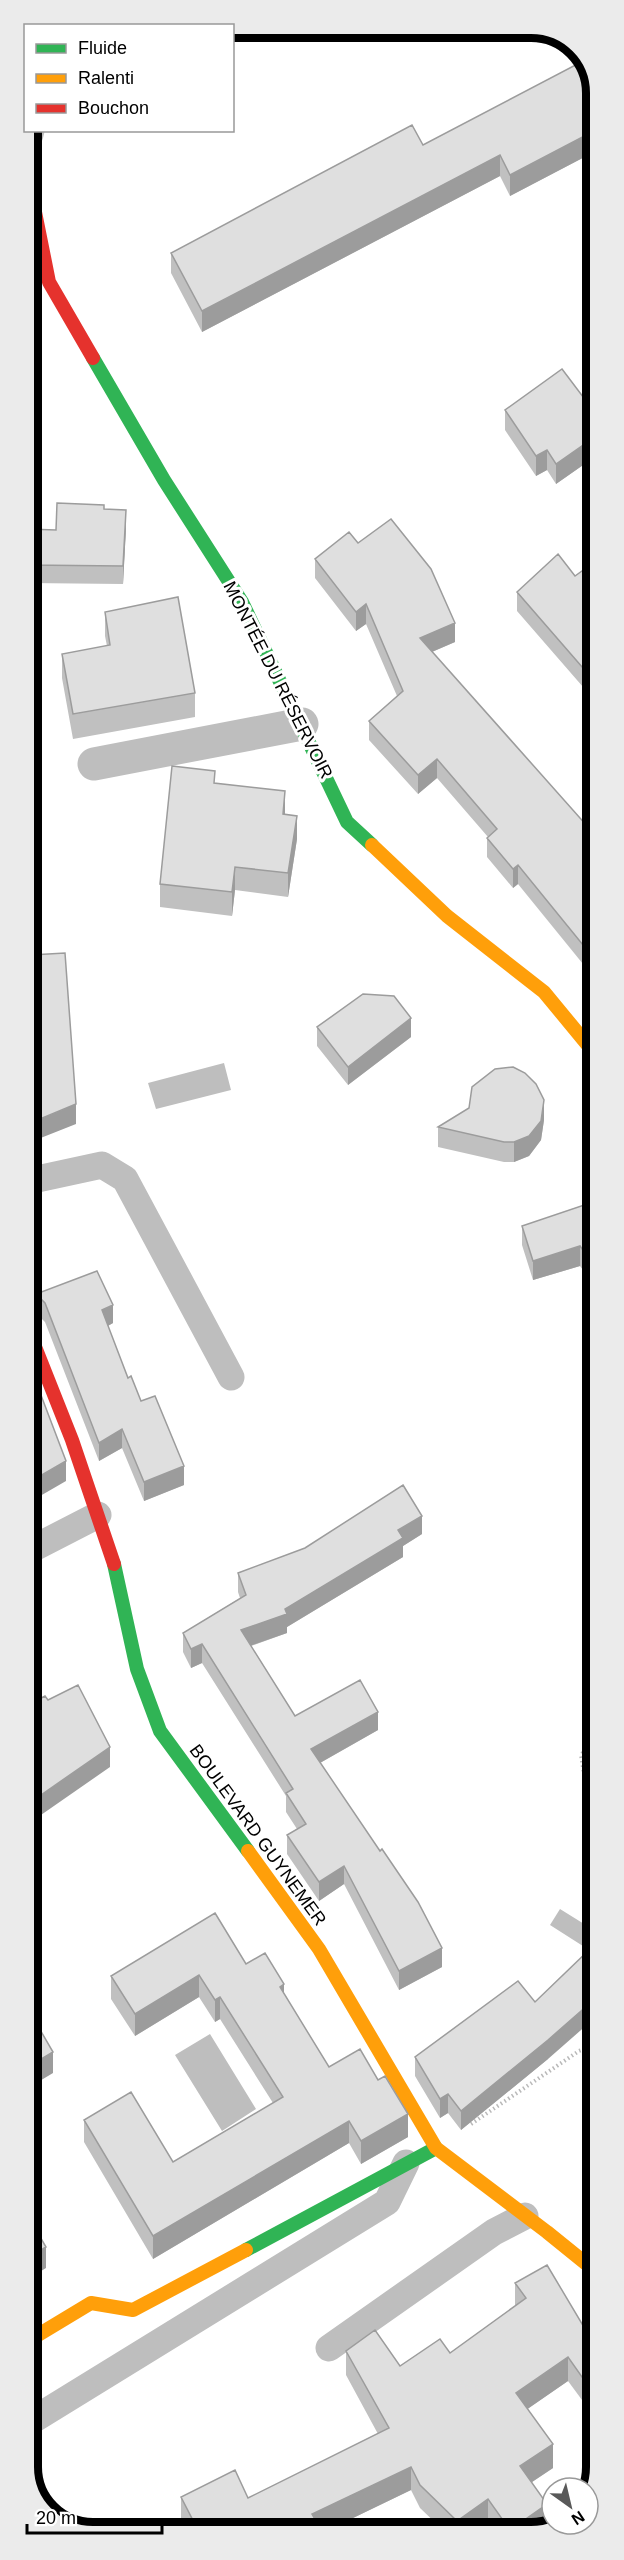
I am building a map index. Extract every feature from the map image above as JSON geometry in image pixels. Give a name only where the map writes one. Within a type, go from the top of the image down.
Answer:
[{"type":"street","name":"MONTÉE DU RÉSERVOIR","points":[[38,227],[49,282],[164,480],[242,602],[302,723],[347,822],[447,916],[544,992],[586,1043]]},
{"type":"street","points":[[94,764],[302,723]]},
{"type":"street","name":"BOULEVARD GUYNEMER","points":[[38,1354],[72,1440],[114,1564],[137,1669],[160,1731],[319,1949],[436,2148],[586,2264]]},
{"type":"street","points":[[38,2335],[91,2303],[133,2310],[436,2148]]},
{"type":"lane","points":[[38,1179],[102,1165],[125,1179],[231,1377]]},
{"type":"lane","points":[[38,1546],[98,1515]]},
{"type":"lane","points":[[38,2417],[387,2202],[406,2163]]},
{"type":"lane","points":[[329,2348],[494,2232],[525,2216]]},
{"type":"path","points":[[586,1749],[581,1755],[586,1781]]},
{"type":"path","points":[[436,2148],[586,2048]]},
{"type":"shaded area","points":[[224,1063],[231,1090],[156,1109],[148,1083]]},
{"type":"shaded area","points":[[560,1909],[586,1925],[586,1948],[550,1925]]},
{"type":"shaded area","points":[[210,2034],[256,2109],[222,2131],[175,2055]]},
{"type":"building","points":[[578,64],[582,71],[586,92],[586,135],[510,175],[500,155],[202,311],[171,253],[412,125],[423,145]]},
{"type":"building","points":[[562,369],[586,401],[586,443],[556,464],[547,450],[536,456],[505,410]]},
{"type":"building","points":[[57,503],[104,505],[104,509],[126,510],[123,566],[38,565],[38,529],[56,530]]},
{"type":"building","points":[[391,519],[431,569],[455,623],[420,638],[586,825],[586,943],[583,945],[518,865],[513,869],[487,838],[497,829],[437,759],[418,775],[369,721],[403,691],[366,604],[356,612],[315,559],[349,532],[358,543]]},
{"type":"building","points":[[558,554],[575,576],[582,571],[586,576],[586,671],[517,592]]},
{"type":"building","points":[[178,597],[195,693],[73,714],[62,654],[110,645],[105,612]]},
{"type":"building","points":[[172,766],[215,771],[214,783],[285,791],[283,814],[297,816],[288,873],[235,867],[232,892],[160,884]]},
{"type":"building","points":[[65,953],[76,1104],[38,1120],[39,1067],[38,955]]},
{"type":"building","points":[[363,994],[394,996],[411,1018],[348,1067],[317,1027]]},
{"type":"building","points":[[513,1067],[525,1073],[536,1084],[544,1100],[541,1121],[529,1136],[514,1142],[504,1142],[438,1127],[469,1108],[472,1087],[495,1069]]},
{"type":"building","points":[[586,1204],[586,1254],[580,1246],[533,1261],[522,1226]]},
{"type":"building","points":[[97,1271],[113,1305],[102,1310],[128,1378],[131,1376],[141,1401],[155,1396],[184,1466],[144,1482],[122,1429],[99,1443],[45,1303],[38,1293]]},
{"type":"building","points":[[38,1387],[66,1461],[38,1477]]},
{"type":"building","points":[[403,1485],[422,1516],[398,1530],[403,1538],[285,1609],[287,1614],[241,1630],[295,1716],[360,1680],[378,1712],[311,1749],[380,1851],[382,1849],[418,1902],[442,1948],[399,1971],[344,1866],[319,1882],[287,1835],[306,1824],[286,1793],[293,1789],[202,1644],[191,1649],[183,1633],[246,1595],[238,1573],[305,1548]]},
{"type":"building","points":[[78,1685],[110,1747],[38,1797],[38,1700],[45,1696],[48,1700]]},
{"type":"building","points":[[215,1913],[246,1964],[265,1953],[284,1984],[280,1987],[329,2067],[360,2049],[378,2080],[385,2076],[408,2114],[361,2141],[349,2121],[153,2236],[84,2120],[131,2092],[173,2162],[283,2097],[220,1997],[215,2000],[199,1975],[135,2014],[111,1976]]},
{"type":"building","points":[[586,1953],[586,2007],[461,2111],[448,2094],[440,2099],[415,2057],[518,1981],[535,2002]]},
{"type":"building","points":[[38,2026],[53,2052],[38,2061]]},
{"type":"building","points":[[38,2233],[46,2247],[38,2252]]},
{"type":"building","points":[[547,2265],[586,2331],[586,2374],[582,2377],[568,2357],[516,2393],[553,2444],[520,2466],[540,2494],[540,2509],[521,2522],[504,2522],[488,2499],[457,2521],[420,2485],[411,2467],[312,2514],[316,2521],[314,2522],[194,2522],[181,2497],[235,2470],[248,2498],[389,2428],[346,2351],[375,2330],[400,2366],[440,2339],[450,2353],[526,2298],[515,2283]]},
{"type":"traffic: fast","points":[[93,358],[164,480],[242,602],[347,822],[372,845]]},
{"type":"traffic: fast","points":[[114,1564],[137,1669],[160,1731],[248,1851]]},
{"type":"traffic: fast","points":[[246,2250],[436,2148]]},
{"type":"traffic: slow","points":[[372,845],[447,916],[544,992],[586,1043]]},
{"type":"traffic: slow","points":[[248,1851],[319,1949],[436,2148],[586,2264]]},
{"type":"traffic: slow","points":[[38,2335],[91,2303],[133,2310],[246,2250]]},
{"type":"traffic: jam","points":[[38,227],[49,282],[93,358]]},
{"type":"traffic: jam","points":[[38,1354],[72,1440],[114,1564]]}]
